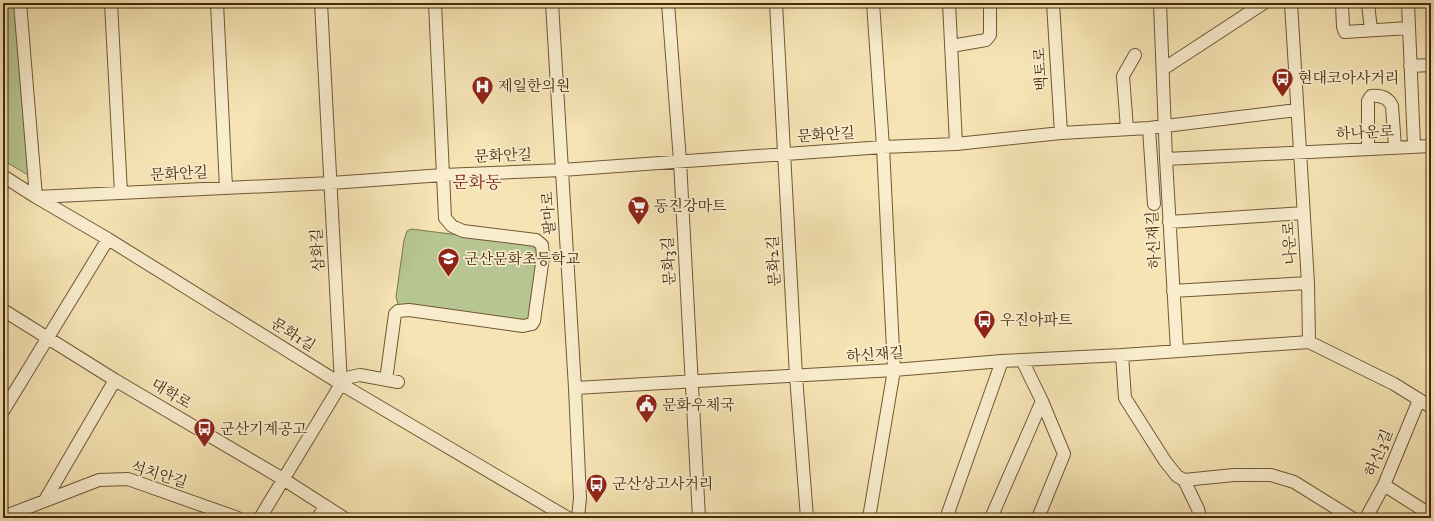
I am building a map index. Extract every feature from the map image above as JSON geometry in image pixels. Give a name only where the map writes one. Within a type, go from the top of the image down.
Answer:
[{"type":"street","points":[[20,3],[36,197]]},
{"type":"street","points":[[111,3],[121,193]]},
{"type":"street","points":[[217,3],[226,188]]},
{"type":"street","name":"삼화길","points":[[321,3],[341,384]]},
{"type":"street","points":[[260,518],[341,384],[350,376],[360,375],[392,381],[395,314],[398,311],[408,310],[524,326],[532,324],[534,321],[543,257],[542,245],[540,242],[532,239],[463,231],[452,226],[445,218],[435,3]]},
{"type":"street","name":"팔마로","points":[[552,3],[575,388],[580,498],[578,518]]},
{"type":"street","name":"문화3길","points":[[668,3],[680,161],[699,518]]},
{"type":"street","name":"문화2길","points":[[776,3],[796,376],[807,518]]},
{"type":"street","points":[[869,518],[894,370],[884,147],[873,3]]},
{"type":"street","points":[[949,3],[956,144]]},
{"type":"street","points":[[951,46],[986,40],[990,35],[990,3]]},
{"type":"street","name":"백토로","points":[[1053,3],[1061,133]]},
{"type":"street","points":[[1160,3],[1165,126]]},
{"type":"street","points":[[1163,69],[1264,3]]},
{"type":"street","name":"나운로","points":[[1291,3],[1308,283],[1309,342]]},
{"type":"street","points":[[1342,3],[1343,27],[1345,32],[1409,28]]},
{"type":"street","points":[[1368,3],[1371,30]]},
{"type":"street","points":[[1408,3],[1414,146]]},
{"type":"street","points":[[1126,129],[1123,76],[1135,55]]},
{"type":"street","points":[[1410,66],[1431,65]]},
{"type":"street","points":[[1368,148],[1368,101],[1370,96],[1379,95],[1389,100],[1392,106],[1395,147]]},
{"type":"street","name":"문화안길","points":[[36,197],[562,170],[884,147],[956,144],[1061,133],[1149,128],[1297,110]]},
{"type":"street","name":"하신재길","points":[[1165,126],[1177,351]]},
{"type":"street","points":[[1149,128],[1154,204]]},
{"type":"street","name":"하나운로","points":[[1166,159],[1431,146]]},
{"type":"street","name":"문화1길","points":[[3,176],[108,239],[341,384],[568,518]]},
{"type":"street","points":[[1169,222],[1304,213]]},
{"type":"street","points":[[3,411],[108,239]]},
{"type":"street","points":[[1173,290],[1308,283]]},
{"type":"street","name":"대학로","points":[[3,310],[115,380],[283,479],[344,518]]},
{"type":"street","points":[[1309,342],[1394,384],[1431,407]]},
{"type":"street","name":"하신재길","points":[[575,388],[894,370],[1002,361],[1122,355],[1309,342]]},
{"type":"street","points":[[1122,355],[1125,398],[1165,461],[1177,476],[1184,480],[1198,509],[1200,518]]},
{"type":"street","points":[[1022,360],[1042,401],[1064,454],[1038,518]]},
{"type":"street","points":[[948,513],[1002,361]]},
{"type":"street","points":[[45,500],[115,380]]},
{"type":"street","name":"하신3길","points":[[1366,518],[1384,485],[1419,400]]},
{"type":"street","points":[[991,518],[1042,401]]},
{"type":"street","points":[[1184,480],[1234,475],[1271,475],[1294,482],[1352,518]]},
{"type":"street","name":"석치안길","points":[[3,517],[99,480],[128,479],[238,518]]},
{"type":"street","points":[[1384,485],[1431,514]]},
{"type":"street","points":[[318,518],[325,506]]},
{"type":"green space","points":[[7,3],[17,3],[28,175],[3,160],[3,10]]},
{"type":"green space","points":[[411,229],[531,244],[539,249],[528,321],[398,304],[396,297],[404,240],[407,231]]},
{"type":"place","name":"현대코아사거리","points":[[1283,98]]},
{"type":"place","name":"제일한의원","points":[[483,106]]},
{"type":"place","name":"동진강마트","points":[[638,226]]},
{"type":"place","name":"군산문화초등학교","points":[[448,278]]},
{"type":"place","name":"우진아파트","points":[[985,340]]},
{"type":"place","name":"문화우체국","points":[[647,424]]},
{"type":"place","name":"군산기계공고","points":[[204,448]]},
{"type":"place","name":"군산상고사거리","points":[[596,504]]},
{"type":"district","name":"문화동","points":[[477,183]]}]
